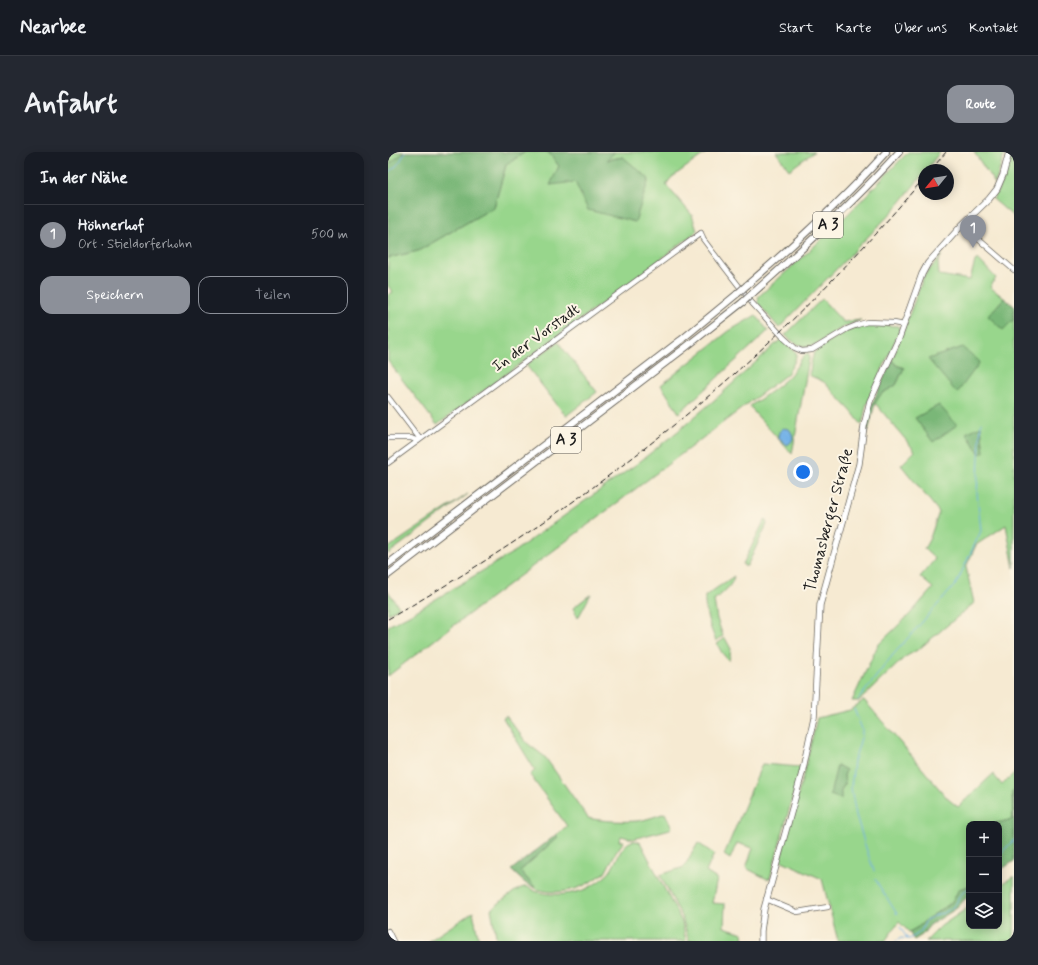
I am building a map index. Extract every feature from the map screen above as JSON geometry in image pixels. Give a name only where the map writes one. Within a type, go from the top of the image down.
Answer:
[{"type":"highway","name":"A 3","points":[[388,564],[674,345],[737,294],[813,226],[886,152]]},
{"type":"highway","name":"A 3","points":[[388,576],[743,302],[853,201],[899,152]]},
{"type":"main road","name":"Thomasberger Straße","points":[[761,941],[761,931],[766,900],[802,773],[814,717],[820,605],[859,464],[864,426],[870,401],[889,362],[922,274],[928,263],[997,189],[1003,175],[1009,152]]},
{"type":"street","points":[[962,225],[1014,270]]},
{"type":"street","name":"In der Vorstadt","points":[[388,463],[701,233],[703,239],[752,303],[795,348],[802,351],[812,350],[857,324],[867,322],[904,325]]},
{"type":"street","points":[[388,397],[419,440]]},
{"type":"street","points":[[388,438],[411,438],[419,440]]},
{"type":"street","points":[[766,900],[797,912],[828,907]]},
{"type":"street","points":[[388,931],[393,941]]},
{"type":"green space","points":[[388,152],[404,152],[388,165]]},
{"type":"green space","points":[[404,152],[525,152],[506,165],[494,207],[418,251],[388,258],[388,165]]},
{"type":"green space","points":[[525,152],[547,152],[550,154],[559,166],[551,185],[623,157],[606,160],[615,152],[707,152],[671,178],[666,185],[692,215],[697,231],[638,277],[437,425],[388,361],[388,295],[393,292],[388,286],[388,258],[418,251],[494,207],[506,165]]},
{"type":"green space","points":[[547,152],[615,152],[607,160],[623,157],[649,179],[635,222],[588,210],[575,182],[550,185],[559,166]]},
{"type":"green space","points":[[776,152],[814,152],[789,170]]},
{"type":"green space","points":[[908,152],[940,152],[931,164],[918,164],[918,180],[894,210],[779,328],[757,302],[759,300],[758,297],[848,214]]},
{"type":"green space","points":[[974,152],[1005,152],[995,184]]},
{"type":"green space","points":[[1012,152],[1014,152],[1014,217],[993,199],[1005,177]]},
{"type":"green space","points":[[942,255],[938,262],[939,275],[970,280],[975,261],[978,259],[996,278],[990,287],[1004,298],[989,316],[1003,330],[1014,319],[1014,568],[1006,525],[976,545],[966,567],[974,603],[919,649],[905,657],[859,701],[852,701],[878,645],[910,614],[933,588],[920,577],[935,559],[924,549],[930,538],[939,512],[901,465],[915,451],[875,403],[881,394],[896,385],[904,368],[896,365],[892,360],[924,276]]},
{"type":"green space","points":[[1004,298],[1014,306],[1014,319],[1003,330],[988,316]]},
{"type":"green space","points":[[822,299],[843,322],[861,320],[841,329],[812,346],[800,345],[785,335]]},
{"type":"green space","points":[[756,315],[768,331],[679,413],[661,385],[729,331]]},
{"type":"green space","points":[[863,325],[898,326],[900,330],[866,406],[862,425],[824,382],[809,375],[813,356],[816,351],[845,332]]},
{"type":"green space","points":[[781,339],[796,352],[795,361],[787,374],[388,676],[388,626],[411,614],[512,553],[638,463],[719,396]]},
{"type":"green space","points":[[558,342],[597,392],[566,416],[526,365]]},
{"type":"green space","points":[[963,347],[980,362],[957,393],[928,359]]},
{"type":"green space","points":[[807,353],[809,354],[809,359],[792,454],[750,406],[786,379]]},
{"type":"green space","points":[[892,360],[896,365],[904,368],[896,385],[881,394],[875,403],[868,432],[866,432],[870,408]]},
{"type":"green space","points":[[939,405],[957,425],[933,442],[915,418]]},
{"type":"green space","points":[[981,426],[984,452],[980,454],[966,433]]},
{"type":"green space","points":[[468,494],[388,554],[388,548]]},
{"type":"green space","points":[[765,519],[767,524],[747,566],[744,566],[743,564]]},
{"type":"green space","points":[[734,576],[729,587],[714,600],[717,619],[723,636],[716,641],[706,613],[705,596]]},
{"type":"green space","points":[[388,591],[399,607],[388,614]]},
{"type":"green space","points":[[591,594],[578,618],[573,608]]},
{"type":"green space","points":[[725,638],[731,649],[729,661],[717,644]]},
{"type":"green space","points":[[864,700],[948,799],[958,807],[993,774],[1002,785],[1014,773],[1014,792],[1012,792],[1013,819],[1002,822],[966,821],[966,887],[959,889],[953,901],[909,932],[899,922],[885,941],[838,941],[822,879],[780,860],[805,769],[817,718],[850,710]],"holes":[[[837,765],[846,770],[844,776],[845,784],[841,790]]]},
{"type":"green space","points":[[506,716],[527,743],[545,757],[588,818],[612,821],[637,821],[665,813],[672,827],[670,829],[633,839],[621,836],[619,841],[624,841],[605,873],[581,887],[556,892],[537,889],[520,871],[567,826],[530,775],[535,770],[503,718]]},
{"type":"green space","points":[[762,764],[801,767],[770,878],[767,879],[746,868],[753,848],[737,843],[730,859],[724,855]]},
{"type":"green space","points":[[837,765],[846,770],[844,776],[845,784],[841,790],[841,799],[830,795]]},
{"type":"green space","points":[[1012,791],[1014,792],[1014,861],[1002,869],[1002,822],[1013,819]]},
{"type":"green space","points":[[556,835],[558,837],[520,871],[537,889],[525,883],[511,870]]},
{"type":"green space","points":[[632,841],[640,842],[682,922],[686,941],[497,941],[491,909],[507,897],[524,887],[550,894],[568,894],[586,889],[609,873],[621,851],[628,843]]},
{"type":"green space","points":[[698,843],[714,854],[706,872],[717,879],[712,903],[725,904],[724,927],[743,933],[744,941],[689,941],[682,917],[660,875],[684,867]]},
{"type":"green space","points":[[1014,876],[1014,939],[1011,941],[926,941],[941,926],[966,909],[966,929],[1002,929],[1002,884]]},
{"type":"green space","points":[[966,887],[966,898],[957,908],[930,925],[922,935],[914,940],[909,932],[953,901],[959,889]]},
{"type":"green space","points":[[473,912],[479,941],[429,941]]},
{"type":"water","points":[[783,428],[789,429],[793,436],[791,442],[787,445],[778,437],[779,432]]},
{"type":"waterway","points":[[388,172],[398,164],[405,152]]},
{"type":"waterway","points":[[858,700],[892,656],[956,584],[981,531],[977,493],[981,422]]},
{"type":"waterway","points":[[854,709],[862,729],[862,735],[854,761],[851,788],[856,815],[874,871]]},
{"type":"waterway","points":[[1002,852],[1014,840]]},
{"type":"waterway","points":[[875,879],[897,914]]},
{"type":"waterway","points":[[896,941],[901,938],[909,939],[916,935],[921,931],[926,920],[938,914],[944,913],[953,907],[960,895],[966,890]]},
{"type":"waterway","points":[[900,927],[907,938]]},
{"type":"railway","points":[[936,164],[946,152]]},
{"type":"railway","points":[[388,619],[494,555],[545,521],[645,448],[693,409],[740,369],[785,327],[891,217],[918,185]]},
{"type":"place","name":"Höhnerhof","points":[[973,248]]}]
